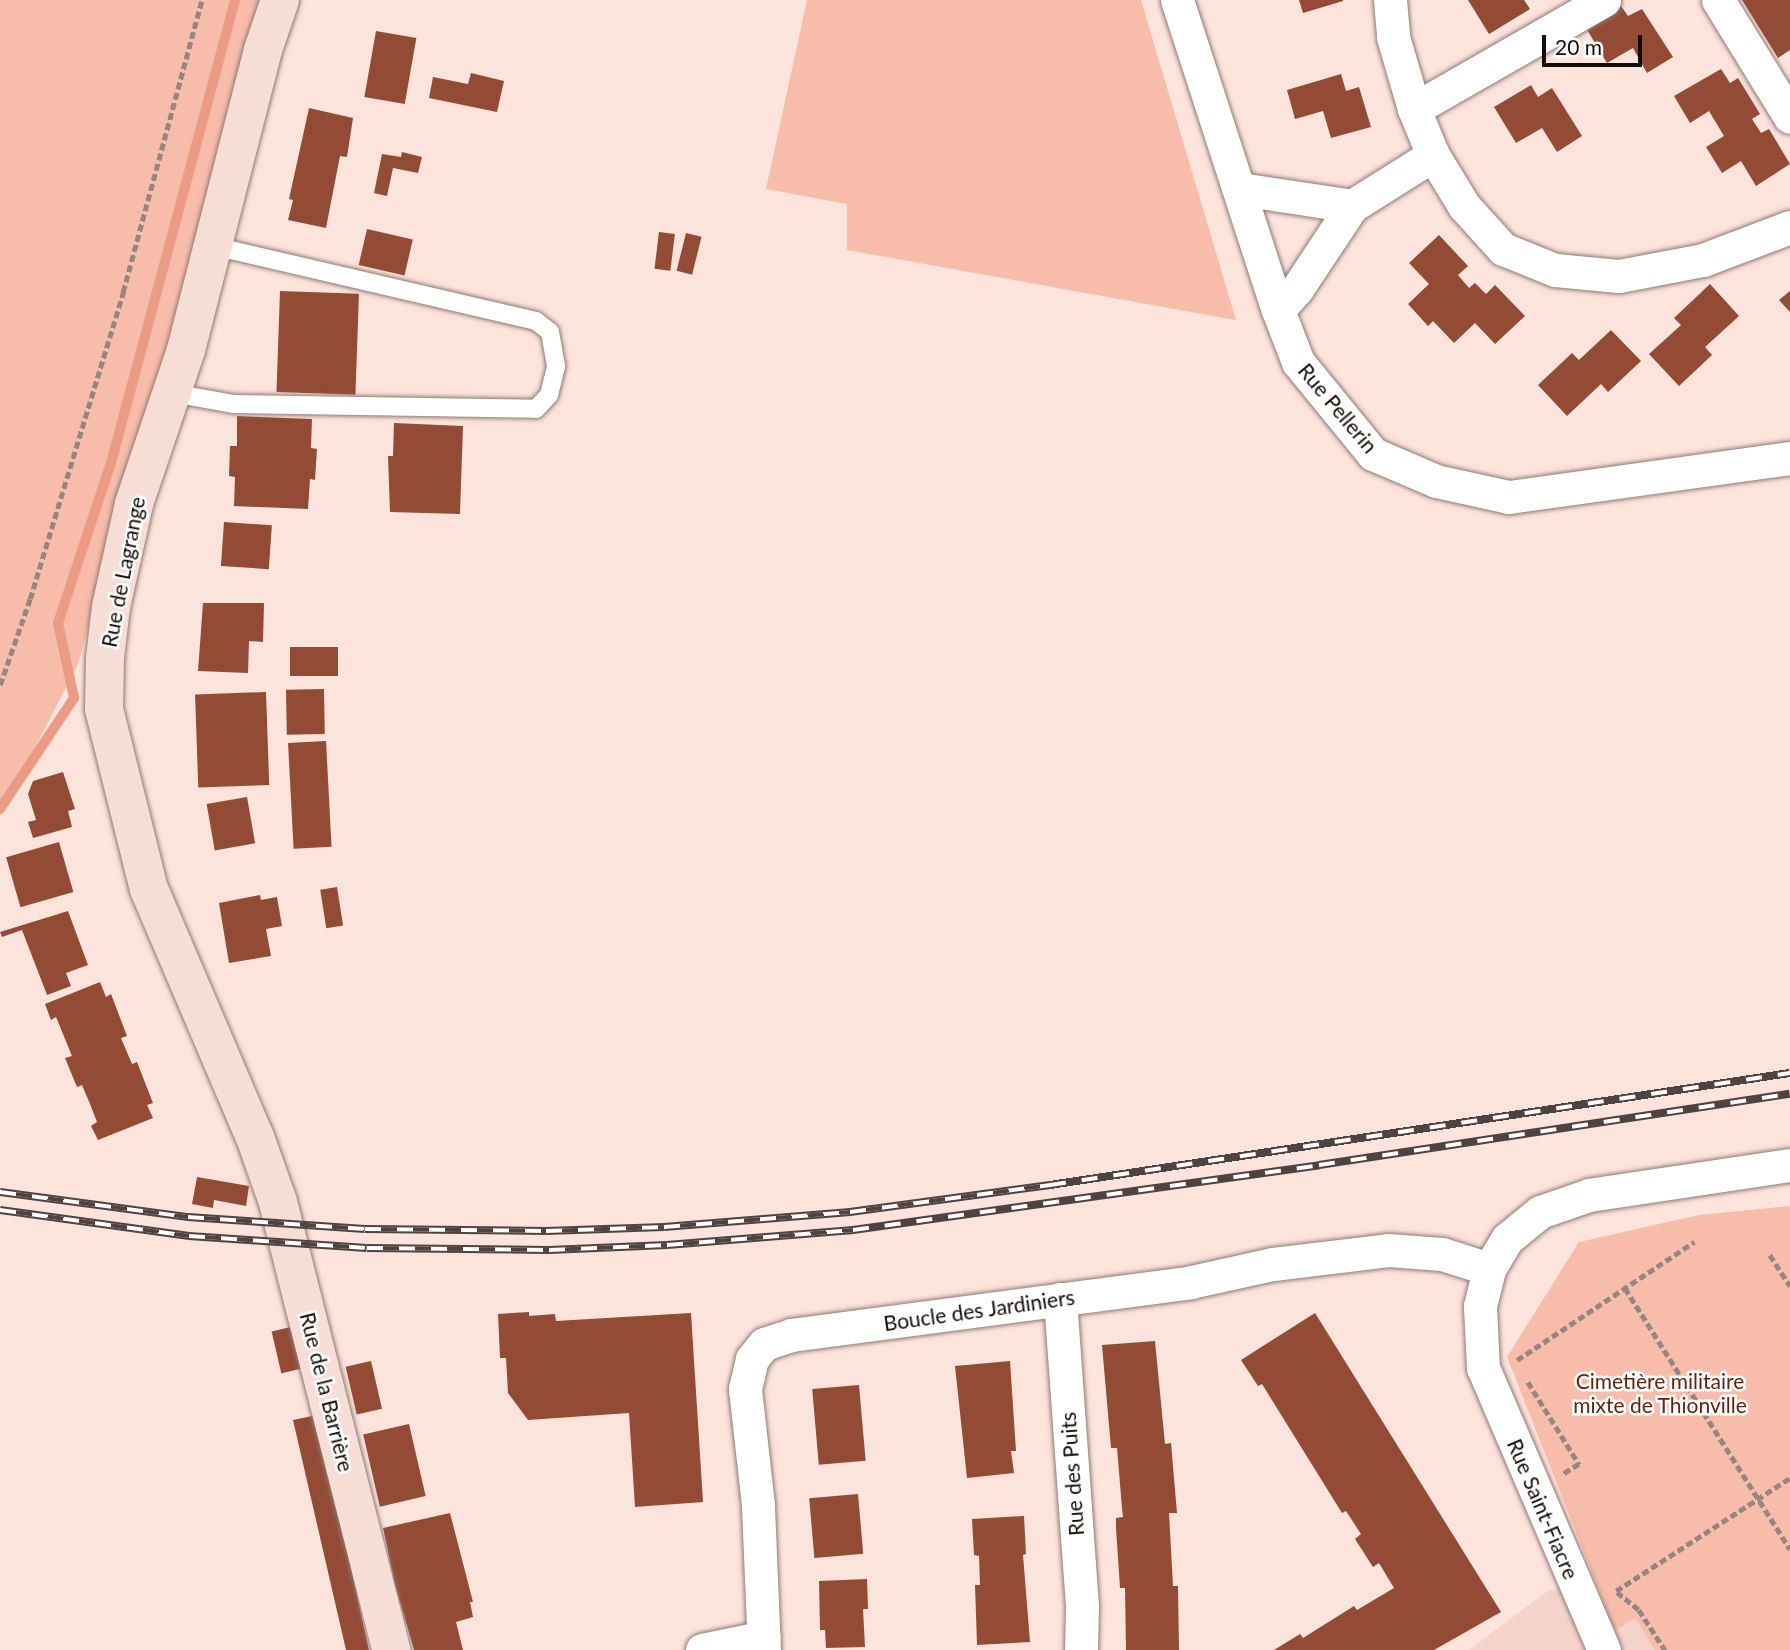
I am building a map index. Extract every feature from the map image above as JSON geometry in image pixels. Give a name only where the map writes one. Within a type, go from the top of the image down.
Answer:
[{"type":"street","name":"Rue de Lagrange","points":[[255,1137],[149,889],[104,709],[105,658],[111,607],[134,504],[172,393],[263,50],[280,0]]},
{"type":"street","name":"Rue Pellerin","points":[[1177,0],[1278,310],[1298,362],[1373,454],[1436,481],[1509,497],[1790,458]]},
{"type":"street","points":[[1390,0],[1394,37],[1414,109],[1433,155],[1464,206],[1503,249],[1555,270],[1619,276],[1703,260],[1790,227]]},
{"type":"street","points":[[1414,109],[1604,0]]},
{"type":"street","points":[[1718,0],[1790,117]]},
{"type":"street","points":[[1278,310],[1297,289],[1352,206],[1433,155]]},
{"type":"street","points":[[1240,189],[1352,206]]},
{"type":"street","name":"Rue de la Barrière","points":[[255,1137],[290,1244],[391,1650]]},
{"type":"street","points":[[1489,1269],[1507,1239],[1540,1212],[1589,1195],[1790,1165]]},
{"type":"street","name":"Boucle des Jardiniers","points":[[702,1650],[764,1644],[758,1505],[746,1389],[752,1359],[764,1343],[791,1335],[1191,1282],[1273,1264],[1388,1250],[1442,1254],[1489,1269]]},
{"type":"street","name":"Rue Saint-Fiacre","points":[[1489,1269],[1480,1306],[1483,1368],[1604,1650]]},
{"type":"street","name":"Rue des Puits","points":[[1060,1299],[1082,1606],[1081,1650]]},
{"type":"lane","points":[[172,393],[233,404],[536,409],[549,395],[556,366],[550,332],[536,321],[213,246]]},
{"type":"path","points":[[0,685],[30,599],[123,292],[202,0]]},
{"type":"path","points":[[1557,1479],[1579,1464],[1515,1361],[1694,1242]]},
{"type":"path","points":[[1770,1255],[1790,1286]]},
{"type":"path","points":[[1625,1287],[1790,1549]]},
{"type":"path","points":[[1616,1591],[1790,1478]]},
{"type":"path","points":[[1610,1580],[1616,1591],[1639,1610],[1665,1650]]},
{"type":"shaded area","points":[[1591,1572],[1614,1631],[1635,1618],[1655,1650],[1469,1650],[1545,1593]]},
{"type":"green space","points":[[0,0],[264,0],[78,664],[0,816]]},
{"type":"green space","points":[[807,0],[1141,0],[1236,320],[847,250],[847,204],[766,189]]},
{"type":"green space","name":"Cimetière militaire mixte de Thionville","points":[[1790,1206],[1790,1650],[1655,1650],[1635,1618],[1615,1631],[1507,1357],[1579,1242],[1699,1215]]},
{"type":"building","points":[[1299,0],[1343,0],[1343,1],[1303,13]]},
{"type":"building","points":[[1468,0],[1524,0],[1530,9],[1489,34]]},
{"type":"building","points":[[1742,0],[1790,0],[1790,50],[1778,58]]},
{"type":"building","points":[[1621,6],[1628,16],[1642,9],[1673,57],[1647,73],[1633,48],[1607,63],[1586,28]]},
{"type":"building","points":[[376,31],[416,38],[405,104],[364,97]]},
{"type":"building","points":[[1721,69],[1730,83],[1738,78],[1760,114],[1752,119],[1761,133],[1769,129],[1790,164],[1756,186],[1741,161],[1722,173],[1706,147],[1724,136],[1709,111],[1690,123],[1674,96]]},
{"type":"building","points":[[471,73],[504,81],[497,112],[429,98],[433,77],[468,84]]},
{"type":"building","points":[[1341,74],[1346,91],[1359,87],[1371,127],[1331,138],[1323,111],[1295,119],[1287,90]]},
{"type":"building","points":[[1531,85],[1538,97],[1552,88],[1582,136],[1557,152],[1542,128],[1516,143],[1494,107]]},
{"type":"building","points":[[309,108],[353,118],[347,157],[340,156],[326,228],[288,220],[293,200],[289,199]]},
{"type":"building","points":[[402,152],[422,157],[418,173],[393,168],[387,196],[374,193],[382,154],[401,157]]},
{"type":"building","points":[[367,229],[413,240],[404,276],[359,265]]},
{"type":"building","points":[[659,232],[675,234],[670,271],[654,269]]},
{"type":"building","points":[[686,233],[702,237],[692,275],[677,271]]},
{"type":"building","points":[[1439,235],[1468,266],[1458,275],[1469,288],[1475,283],[1486,294],[1495,285],[1525,316],[1495,344],[1475,323],[1454,343],[1433,321],[1428,326],[1408,304],[1429,284],[1409,263]]},
{"type":"building","points":[[1710,284],[1739,316],[1705,347],[1712,355],[1679,386],[1649,354],[1681,325],[1674,318]]},
{"type":"building","points":[[280,291],[359,294],[355,395],[276,392]]},
{"type":"building","points":[[1790,291],[1790,312],[1779,300]]},
{"type":"building","points":[[1611,330],[1641,361],[1608,392],[1601,384],[1567,416],[1538,385],[1572,353],[1579,360]]},
{"type":"building","points":[[237,416],[312,419],[311,448],[317,449],[315,480],[310,479],[308,509],[234,506],[235,477],[229,476],[230,446],[237,446]]},
{"type":"building","points":[[394,423],[463,426],[460,514],[390,512],[388,456],[393,456]]},
{"type":"building","points":[[224,522],[272,525],[269,569],[221,566]]},
{"type":"building","points":[[203,603],[264,603],[263,642],[249,641],[248,673],[198,671]]},
{"type":"building","points":[[290,647],[338,647],[338,676],[290,676]]},
{"type":"building","points":[[324,689],[325,734],[287,735],[286,690]]},
{"type":"building","points":[[266,692],[269,785],[198,787],[195,694]]},
{"type":"building","points":[[326,741],[332,847],[294,849],[288,743]]},
{"type":"building","points":[[63,772],[75,809],[68,811],[72,827],[33,838],[28,822],[36,820],[28,794],[33,781]]},
{"type":"building","points":[[247,797],[255,843],[215,850],[207,804]]},
{"type":"building","points":[[59,842],[73,892],[20,907],[6,857]]},
{"type":"building","points":[[337,887],[343,926],[326,928],[320,890]]},
{"type":"building","points":[[260,895],[261,900],[277,897],[282,926],[266,929],[271,956],[229,963],[219,903]]},
{"type":"building","points":[[68,911],[88,965],[66,973],[71,986],[47,995],[22,930],[2,937],[0,932]]},
{"type":"building","points":[[100,982],[106,997],[111,994],[127,1036],[121,1038],[132,1064],[137,1062],[153,1103],[147,1105],[153,1118],[98,1140],[91,1126],[97,1122],[90,1104],[82,1085],[77,1087],[65,1058],[72,1056],[56,1017],[51,1020],[45,1004]]},
{"type":"building","points":[[197,1177],[249,1186],[246,1206],[214,1200],[213,1208],[192,1204]]},
{"type":"building","points":[[529,1312],[529,1316],[555,1314],[556,1321],[691,1313],[703,1502],[635,1507],[629,1413],[528,1420],[508,1393],[506,1358],[500,1358],[498,1314]]},
{"type":"building","points":[[1315,1313],[1501,1612],[1434,1650],[1274,1650],[1300,1634],[1303,1638],[1354,1606],[1357,1610],[1394,1588],[1379,1563],[1373,1567],[1355,1539],[1361,1534],[1346,1511],[1342,1513],[1262,1384],[1258,1386],[1241,1360]]},
{"type":"building","points":[[295,1326],[305,1368],[281,1373],[272,1331]]},
{"type":"building","points":[[1155,1341],[1165,1444],[1171,1443],[1177,1513],[1169,1513],[1173,1586],[1178,1586],[1179,1650],[1126,1650],[1125,1588],[1120,1588],[1116,1528],[1116,1518],[1123,1517],[1117,1448],[1111,1448],[1102,1345]]},
{"type":"building","points":[[371,1361],[382,1409],[357,1415],[346,1367]]},
{"type":"building","points":[[1010,1361],[1016,1451],[1011,1451],[1014,1473],[967,1478],[955,1366]]},
{"type":"building","points":[[859,1385],[866,1461],[819,1465],[812,1389]]},
{"type":"building","points":[[317,1415],[369,1650],[346,1650],[293,1420]]},
{"type":"building","points":[[409,1424],[426,1496],[380,1507],[363,1435]]},
{"type":"building","points":[[858,1494],[863,1554],[814,1558],[809,1498]]},
{"type":"building","points":[[450,1513],[473,1602],[470,1602],[473,1617],[456,1622],[463,1650],[414,1650],[395,1585],[383,1528]]},
{"type":"building","points":[[1024,1516],[1026,1554],[1023,1555],[1030,1642],[977,1645],[975,1585],[980,1585],[979,1556],[974,1555],[972,1519]]},
{"type":"building","points":[[867,1579],[868,1609],[863,1609],[865,1647],[826,1648],[825,1630],[820,1630],[819,1581]]},
{"type":"waterway","points":[[0,809],[74,698],[58,623],[111,463],[235,0]]},
{"type":"railway","points":[[0,1192],[188,1217],[365,1229],[546,1231],[664,1227],[850,1212],[1050,1185],[1790,1073]]},
{"type":"railway","points":[[0,1210],[189,1236],[367,1248],[549,1250],[667,1245],[853,1230],[1319,1165],[1790,1094]]}]
